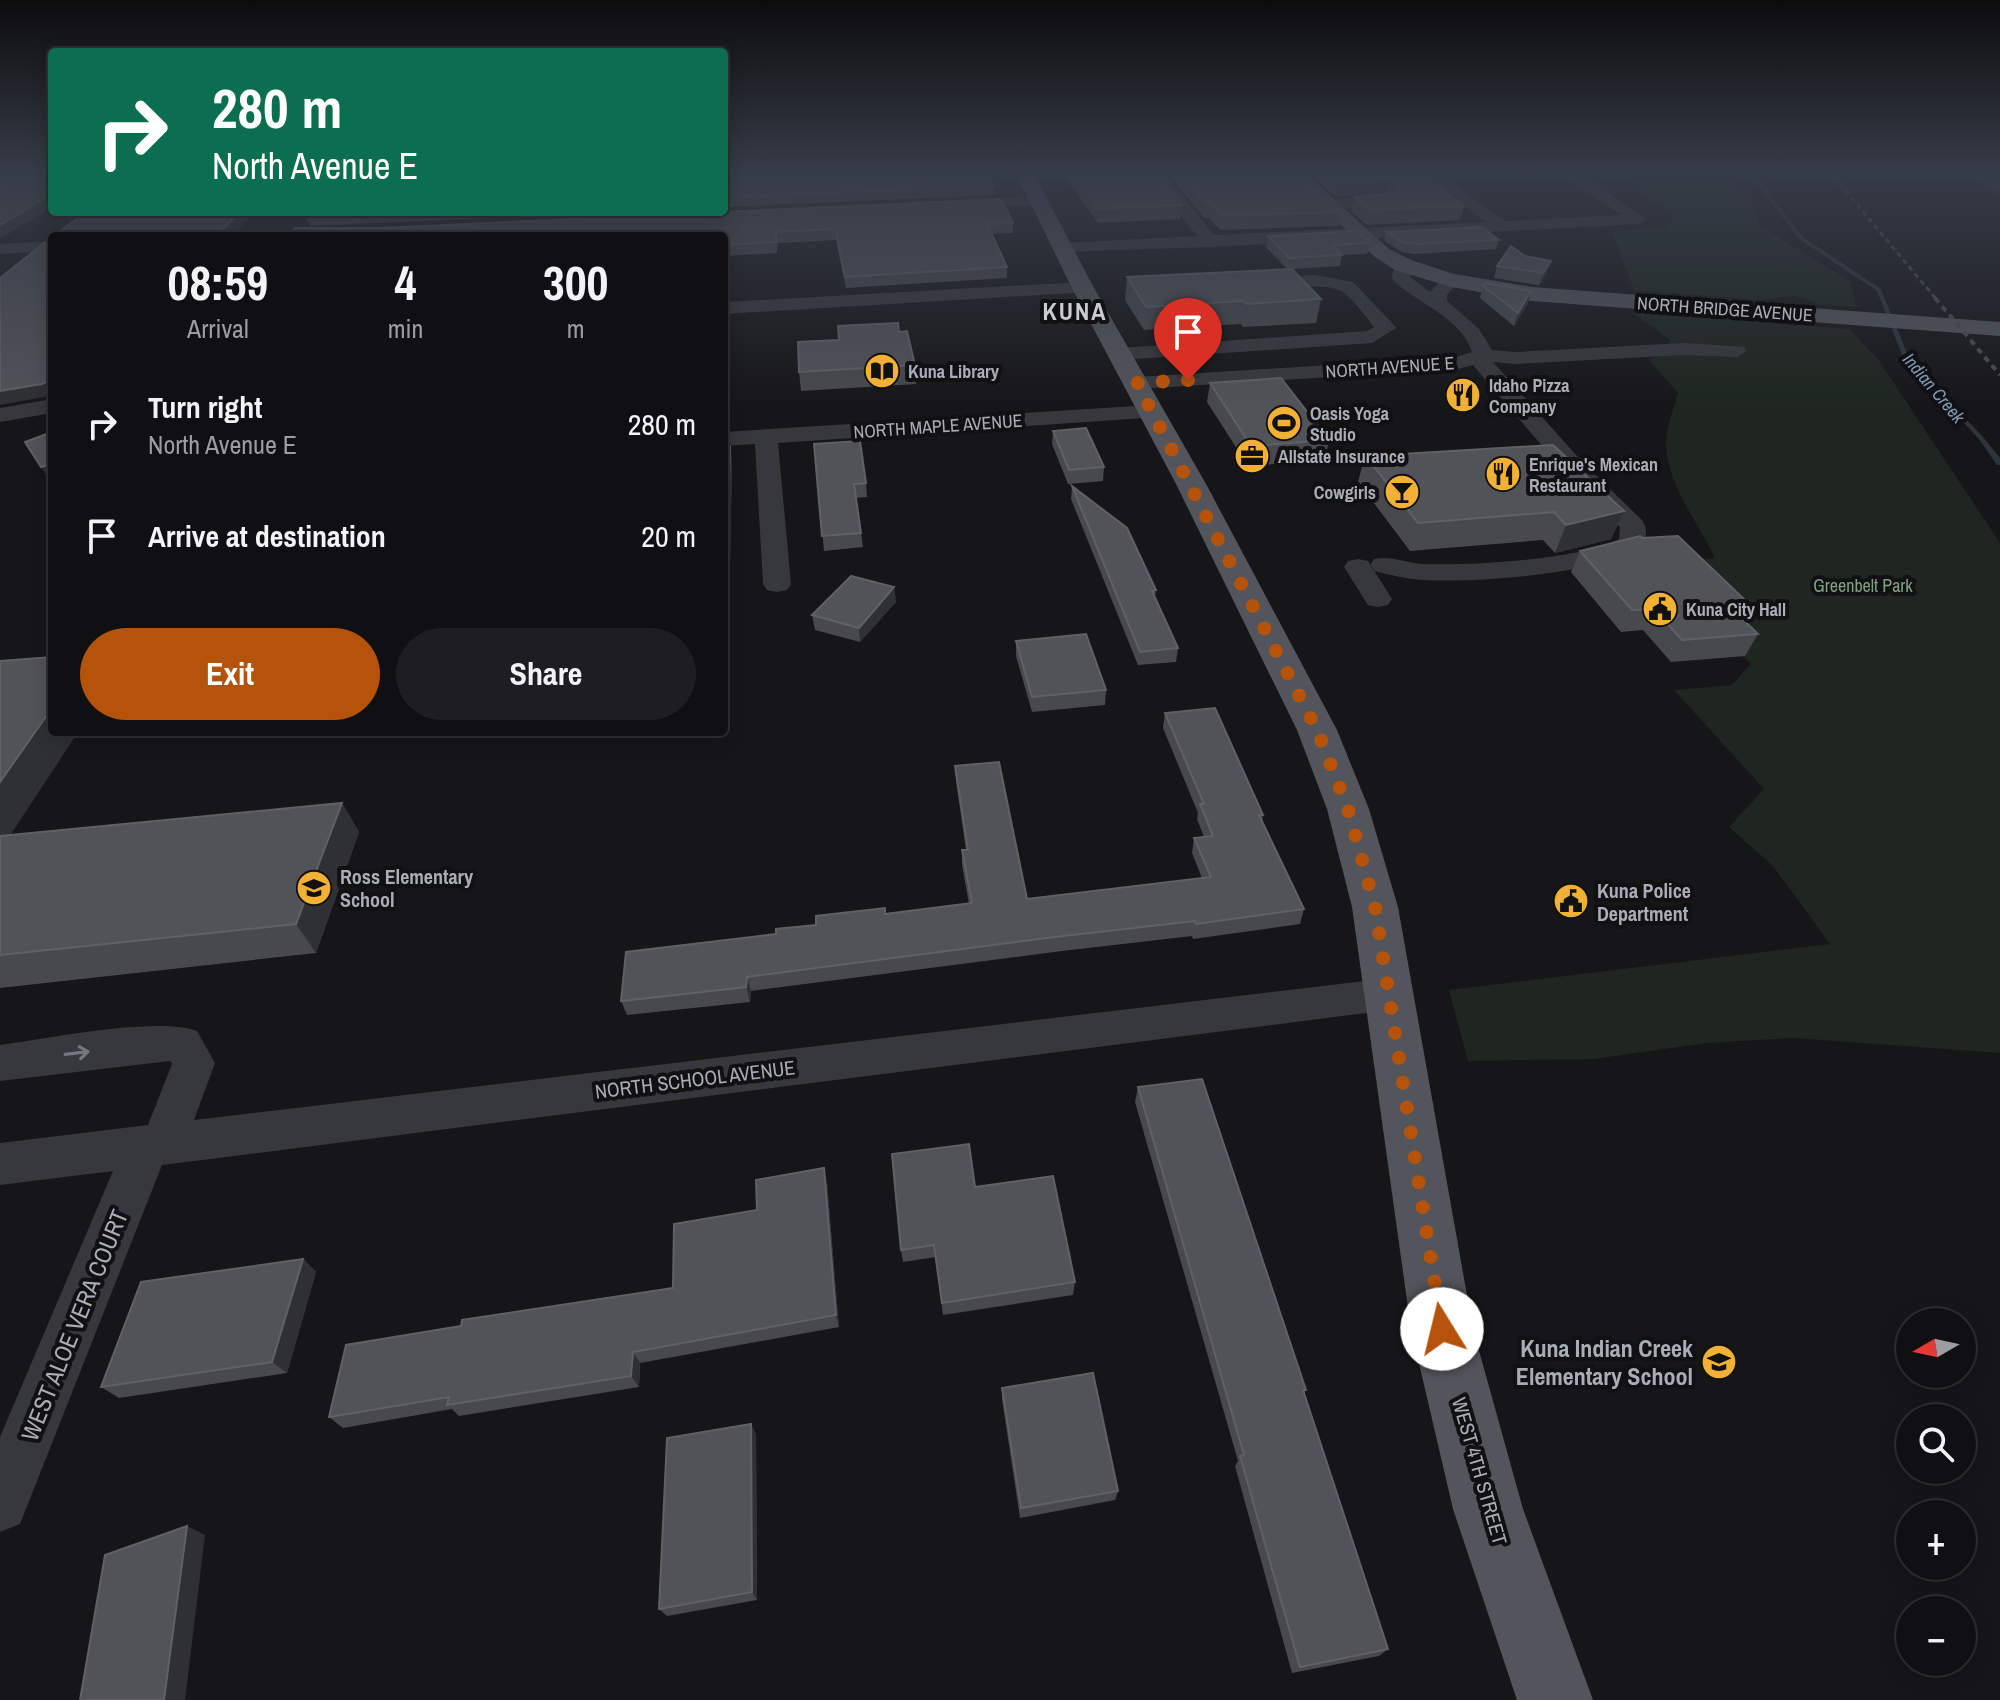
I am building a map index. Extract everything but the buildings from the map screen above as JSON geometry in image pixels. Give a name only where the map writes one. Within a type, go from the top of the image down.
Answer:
[{"type":"main road","name":"WEST 4TH STREET","points":[[1064,249],[1317,730],[1348,809],[1375,907],[1442,1329],[1488,1509],[1555,1700]]},
{"type":"main road","name":"NORTH BRIDGE AVENUE","points":[[1381,249],[1403,265],[1451,280],[1532,294],[2000,329]]},
{"type":"street","points":[[0,268],[24,249]]},
{"type":"street","points":[[1378,599],[1371,566],[1425,572],[1580,558],[1625,550],[1632,543],[1633,525],[1569,459],[1481,356],[1483,347],[1476,339],[1438,303],[1419,294],[1401,278],[1403,265]]},
{"type":"street","points":[[1136,383],[1372,337],[1386,328],[1347,286],[1315,280],[1254,284]]},
{"type":"street","points":[[1438,303],[1438,294],[1451,280]]},
{"type":"street","points":[[728,308],[1083,288]]},
{"type":"street","name":"NORTH AVENUE E","points":[[1136,383],[1458,363],[1481,356],[1516,358],[1684,349],[1737,351]]},
{"type":"street","name":"NORTH MAPLE AVENUE","points":[[728,439],[766,437],[1136,383]]},
{"type":"street","points":[[0,415],[48,407]]},
{"type":"street","points":[[766,437],[777,584]]},
{"type":"street","points":[[1539,461],[1569,459]]},
{"type":"street","name":"NORTH SCHOOL AVENUE","points":[[0,1164],[1390,994]]},
{"type":"street","name":"WEST ALOE VERA COURT","points":[[0,1063],[139,1045],[182,1043],[194,1063],[155,1144],[0,1504]]},
{"type":"green space","points":[[1619,249],[1798,249],[1850,281],[1856,307],[1822,305],[1795,296],[1759,300],[1634,290]]},
{"type":"green space","name":"Greenbelt Park","points":[[1632,312],[1849,329],[1878,359],[2000,543],[2000,1053],[1795,1038],[1707,1043],[1593,1059],[1468,1061],[1449,990],[1830,944],[1773,866],[1729,827],[1764,789],[1674,690],[1732,685],[1751,664],[1719,632],[1696,560],[1715,558],[1677,488],[1667,458],[1667,430],[1678,393],[1649,360],[1671,341]]},
{"type":"waterway","name":"Indian Creek","points":[[1818,249],[1879,290],[1906,359],[1981,438],[2000,463]]},
{"type":"railway","points":[[1895,249],[1937,300]]},
{"type":"railway","points":[[1935,298],[2000,375]]},
{"type":"place","name":"Kuna Library","points":[[882,371]]},
{"type":"place","name":"Idaho Pizza Company","points":[[1463,395]]},
{"type":"place","name":"Oasis Yoga Studio","points":[[1284,423]]},
{"type":"place","name":"Allstate Insurance","points":[[1252,456]]},
{"type":"place","name":"Enrique's Mexican Restaurant","points":[[1503,474]]},
{"type":"place","name":"Cowgirls","points":[[1402,492]]},
{"type":"place","name":"Kuna City Hall","points":[[1660,609]]},
{"type":"place","name":"Ross Elementary School","points":[[314,888]]},
{"type":"place","name":"Kuna Police Department","points":[[1571,901]]},
{"type":"place","name":"Kuna Indian Creek Elementary School","points":[[1719,1362]]},
{"type":"district","name":"KUNA","points":[[1075,311]]},
{"type":"route","points":[[1188,380],[1137,383],[1317,730],[1348,809],[1375,907],[1442,1329]]}]
